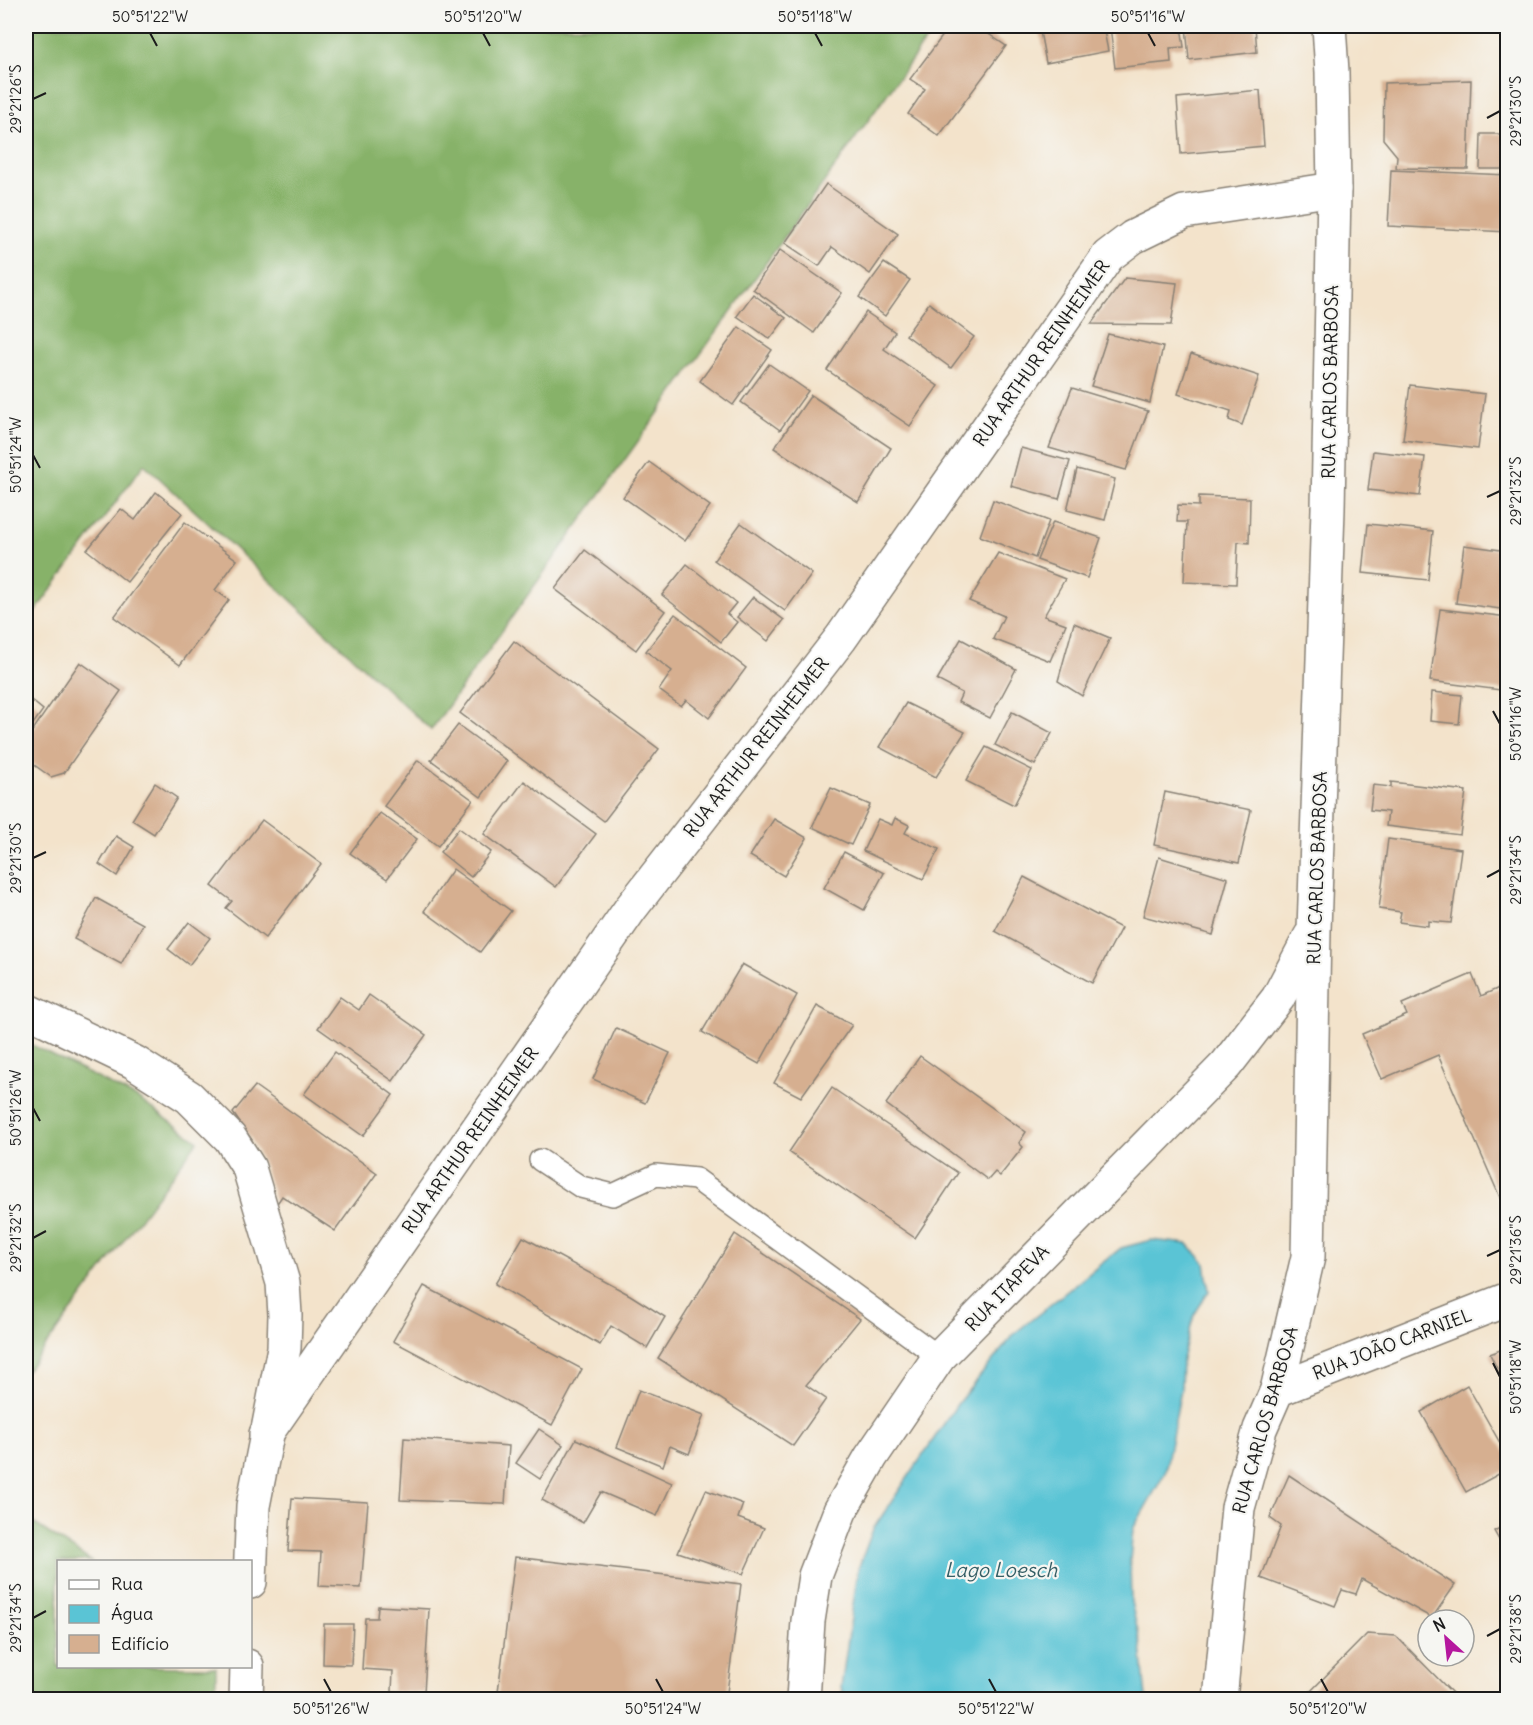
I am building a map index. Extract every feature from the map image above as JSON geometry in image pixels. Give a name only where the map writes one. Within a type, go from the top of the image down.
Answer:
[{"type":"street","name":"RUA CARLOS BARBOSA","points":[[1220,1700],[1238,1508],[1260,1429],[1277,1390],[1308,1257],[1314,930],[1328,509],[1334,189],[1329,26]]},
{"type":"street","name":"RUA ARTHUR REINHEIMER","points":[[266,1434],[631,908],[841,638],[1108,256],[1133,237],[1184,212],[1334,189]]},
{"type":"street","name":"RUA ITAPEVA","points":[[804,1700],[808,1621],[815,1576],[840,1512],[871,1457],[939,1357],[1226,1065],[1278,998],[1314,930]]},
{"type":"street","points":[[26,1010],[134,1062],[189,1097],[230,1138],[249,1168],[283,1283],[285,1314],[285,1348],[253,1506],[251,1560]]},
{"type":"street","name":"RUA JOÃO CARNIEL","points":[[1277,1390],[1508,1299]]},
{"type":"street","points":[[246,1700],[247,1668]]},
{"type":"lane","points":[[540,1160],[581,1187],[613,1195],[656,1175],[696,1179],[939,1357]]},
{"type":"green space","points":[[26,26],[936,26],[431,730],[144,464],[26,624]]},
{"type":"green space","points":[[26,1042],[137,1098],[198,1141],[26,1372]]},
{"type":"green space","points":[[26,1518],[89,1560],[57,1560],[57,1668],[216,1668],[216,1699],[26,1699]]},
{"type":"water","name":"Lago Loesch","points":[[1151,1240],[1188,1244],[1205,1263],[1209,1291],[1194,1315],[1182,1359],[1181,1389],[1165,1473],[1133,1529],[1130,1560],[1131,1602],[1141,1644],[1146,1699],[844,1699],[841,1688],[858,1569],[873,1529],[958,1403],[1015,1333],[1121,1248]]},
{"type":"building","points":[[950,26],[977,26],[1006,46],[939,136],[908,114],[925,89],[910,79]]},
{"type":"building","points":[[1039,26],[1103,26],[1108,51],[1046,63]]},
{"type":"building","points":[[1110,26],[1181,26],[1184,47],[1170,48],[1171,62],[1115,68]]},
{"type":"building","points":[[1186,26],[1255,26],[1257,52],[1189,60]]},
{"type":"building","points":[[1471,80],[1468,169],[1396,168],[1397,156],[1383,139],[1384,83]]},
{"type":"building","points":[[1260,90],[1264,146],[1181,154],[1177,98]]},
{"type":"building","points":[[1481,134],[1508,134],[1508,169],[1480,169]]},
{"type":"building","points":[[1391,170],[1508,175],[1508,232],[1388,226]]},
{"type":"building","points":[[826,184],[898,234],[870,274],[832,247],[819,266],[785,243]]},
{"type":"building","points":[[780,250],[842,293],[814,333],[753,289]]},
{"type":"building","points":[[884,263],[910,280],[885,316],[859,297]]},
{"type":"building","points":[[1125,278],[1177,283],[1171,325],[1091,324]]},
{"type":"building","points":[[753,294],[786,318],[770,339],[737,316]]},
{"type":"building","points":[[929,303],[974,337],[951,368],[906,335]]},
{"type":"building","points":[[866,312],[895,332],[884,349],[938,386],[910,426],[827,370]]},
{"type":"building","points":[[739,327],[772,350],[733,405],[700,381]]},
{"type":"building","points":[[1108,334],[1163,347],[1150,403],[1091,386]]},
{"type":"building","points":[[1191,354],[1259,376],[1242,425],[1229,420],[1231,411],[1178,394]]},
{"type":"building","points":[[769,364],[808,391],[780,430],[741,402]]},
{"type":"building","points":[[1410,385],[1485,394],[1478,449],[1403,440]]},
{"type":"building","points":[[1072,388],[1148,411],[1126,470],[1049,448]]},
{"type":"building","points":[[811,395],[891,448],[858,502],[774,448]]},
{"type":"building","points":[[1021,448],[1070,461],[1059,499],[1011,486]]},
{"type":"building","points":[[1373,451],[1425,457],[1420,496],[1368,490]]},
{"type":"building","points":[[649,462],[710,506],[685,541],[623,497]]},
{"type":"building","points":[[1077,469],[1115,479],[1105,520],[1067,510]]},
{"type":"building","points":[[156,492],[182,513],[127,582],[87,550],[121,509],[135,520]]},
{"type":"building","points":[[1199,496],[1250,498],[1249,543],[1238,542],[1236,584],[1184,582],[1187,522],[1177,522],[1178,505],[1199,506]]},
{"type":"building","points":[[993,500],[1049,521],[1035,558],[980,536]]},
{"type":"building","points":[[185,522],[237,560],[215,590],[229,600],[180,665],[114,617]]},
{"type":"building","points":[[1053,522],[1101,538],[1087,578],[1037,560]]},
{"type":"building","points":[[741,523],[812,574],[785,611],[714,560]]},
{"type":"building","points":[[1368,524],[1433,531],[1428,580],[1363,573]]},
{"type":"building","points":[[1464,545],[1508,551],[1508,610],[1456,603]]},
{"type":"building","points":[[585,550],[665,611],[636,650],[555,589]]},
{"type":"building","points":[[998,553],[1065,579],[1044,616],[1066,624],[1050,661],[993,639],[1004,616],[969,601]]},
{"type":"building","points":[[687,564],[736,603],[727,614],[737,622],[721,642],[662,595]]},
{"type":"building","points":[[753,597],[784,620],[768,641],[737,617]]},
{"type":"building","points":[[1440,609],[1508,617],[1508,691],[1430,681]]},
{"type":"building","points":[[675,614],[746,668],[709,718],[686,700],[681,706],[659,690],[672,671],[646,651]]},
{"type":"building","points":[[1074,623],[1110,638],[1082,696],[1058,681]]},
{"type":"building","points":[[961,639],[1016,669],[990,718],[958,702],[962,693],[937,680]]},
{"type":"building","points":[[514,641],[659,749],[604,821],[460,713]]},
{"type":"building","points":[[80,662],[121,691],[64,773],[51,777],[26,759],[26,740]]},
{"type":"building","points":[[1432,692],[1462,695],[1459,724],[1430,721]]},
{"type":"building","points":[[26,696],[43,710],[26,734]]},
{"type":"building","points":[[906,703],[965,732],[936,777],[879,747]]},
{"type":"building","points":[[1012,712],[1052,733],[1035,765],[995,745]]},
{"type":"building","points":[[458,725],[507,761],[481,797],[431,760]]},
{"type":"building","points":[[986,747],[1032,770],[1014,805],[966,781]]},
{"type":"building","points":[[418,760],[473,800],[438,846],[384,806]]},
{"type":"building","points":[[524,781],[596,834],[556,887],[484,834]]},
{"type":"building","points":[[1391,782],[1466,791],[1460,835],[1386,826],[1388,812],[1370,810],[1373,785],[1391,787]]},
{"type":"building","points":[[155,783],[177,798],[154,834],[132,820]]},
{"type":"building","points":[[831,788],[870,805],[851,845],[812,827]]},
{"type":"building","points":[[1165,792],[1251,810],[1239,863],[1154,845]]},
{"type":"building","points":[[380,813],[417,839],[387,879],[350,853]]},
{"type":"building","points":[[895,818],[909,825],[905,833],[939,849],[923,879],[863,851],[878,819],[892,825]]},
{"type":"building","points":[[774,819],[807,838],[784,876],[750,856]]},
{"type":"building","points":[[262,820],[321,864],[265,938],[226,908],[232,901],[212,886]]},
{"type":"building","points":[[459,828],[491,852],[471,877],[440,852]]},
{"type":"building","points":[[116,836],[134,847],[117,876],[99,864]]},
{"type":"building","points":[[1388,839],[1461,849],[1451,923],[1428,921],[1428,926],[1399,922],[1401,912],[1379,909]]},
{"type":"building","points":[[844,852],[884,873],[864,910],[824,888]]},
{"type":"building","points":[[1159,857],[1228,878],[1213,935],[1143,916]]},
{"type":"building","points":[[453,869],[511,911],[480,952],[424,911]]},
{"type":"building","points":[[1024,877],[1121,928],[1092,983],[995,931]]},
{"type":"building","points":[[96,898],[143,924],[121,964],[74,939]]},
{"type":"building","points":[[189,922],[210,938],[189,965],[168,949]]},
{"type":"building","points":[[742,964],[797,995],[759,1064],[702,1032]]},
{"type":"building","points":[[1472,974],[1481,996],[1508,984],[1508,1216],[1438,1055],[1382,1079],[1362,1034],[1407,1015],[1402,1004]]},
{"type":"building","points":[[369,995],[426,1035],[393,1081],[318,1028],[340,997],[359,1010]]},
{"type":"building","points":[[817,1006],[852,1025],[801,1097],[774,1083]]},
{"type":"building","points":[[616,1028],[670,1053],[645,1103],[593,1079]]},
{"type":"building","points":[[335,1052],[393,1095],[363,1136],[304,1094]]},
{"type":"building","points":[[920,1056],[1026,1132],[1019,1143],[1023,1147],[1000,1176],[995,1172],[988,1180],[886,1104]]},
{"type":"building","points":[[255,1086],[377,1173],[335,1231],[282,1196],[276,1205],[265,1168],[252,1140],[233,1113]]},
{"type":"building","points":[[832,1088],[958,1173],[915,1238],[789,1152]]},
{"type":"building","points":[[735,1234],[860,1319],[806,1385],[826,1399],[793,1446],[658,1358]]},
{"type":"building","points":[[523,1237],[630,1295],[665,1317],[647,1348],[611,1326],[600,1345],[495,1284]]},
{"type":"building","points":[[424,1286],[582,1369],[552,1425],[393,1341]]},
{"type":"building","points":[[1508,1347],[1508,1392],[1490,1354]]},
{"type":"building","points":[[1467,1385],[1508,1457],[1508,1469],[1466,1492],[1421,1412]]},
{"type":"building","points":[[639,1390],[704,1415],[689,1454],[670,1446],[663,1466],[617,1447]]},
{"type":"building","points":[[539,1429],[563,1445],[540,1479],[516,1463]]},
{"type":"building","points":[[404,1438],[509,1446],[505,1504],[400,1500]]},
{"type":"building","points":[[576,1439],[672,1483],[657,1516],[601,1492],[583,1523],[542,1500]]},
{"type":"building","points":[[1289,1475],[1455,1585],[1439,1608],[1416,1609],[1362,1579],[1356,1594],[1342,1590],[1335,1606],[1261,1578],[1281,1526],[1270,1518]]},
{"type":"building","points":[[706,1490],[743,1504],[738,1518],[764,1528],[743,1574],[678,1552]]},
{"type":"building","points":[[292,1498],[368,1502],[361,1588],[319,1586],[321,1552],[288,1551]]},
{"type":"building","points":[[1508,1524],[1508,1556],[1494,1531]]},
{"type":"building","points":[[515,1557],[741,1584],[726,1700],[497,1700]]},
{"type":"building","points":[[378,1606],[429,1609],[424,1693],[392,1691],[393,1671],[362,1669],[365,1618],[377,1618]]},
{"type":"building","points":[[324,1624],[353,1624],[351,1665],[323,1664]]},
{"type":"building","points":[[1367,1634],[1396,1636],[1416,1656],[1416,1668],[1428,1668],[1459,1700],[1302,1700]]}]
